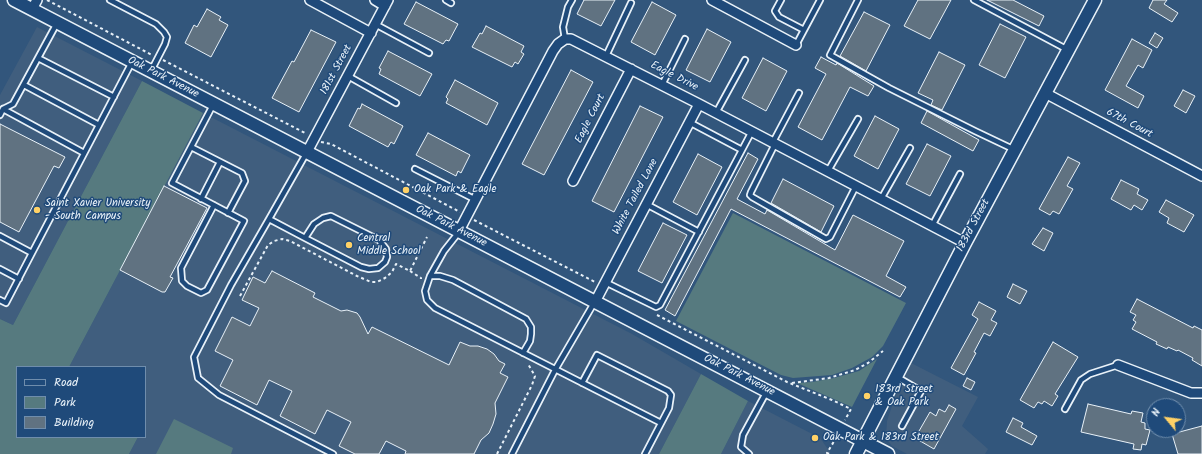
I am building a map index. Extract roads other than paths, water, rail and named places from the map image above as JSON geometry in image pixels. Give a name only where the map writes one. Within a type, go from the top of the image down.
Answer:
[{"type":"street","name":"Oak Park Avenue","points":[[14,0],[34,5],[57,23],[888,454]]},
{"type":"street","points":[[310,0],[373,28]]},
{"type":"street","points":[[375,0],[387,3]]},
{"type":"street","name":"183rd Street","points":[[856,454],[965,243],[1095,0]]},
{"type":"street","points":[[716,1],[796,45]]},
{"type":"street","name":"181st Street","points":[[306,152],[387,3]]},
{"type":"street","points":[[459,231],[553,51],[564,39]]},
{"type":"street","name":"Eagle Drive","points":[[564,39],[576,41],[631,68],[965,243]]},
{"type":"street","name":"Eagle Court","points":[[573,181],[631,68]]},
{"type":"street","name":"67th Court","points":[[1045,93],[1202,176]]},
{"type":"street","name":"White Tailed Lane","points":[[595,302],[699,104]]},
{"type":"street","points":[[1118,365],[1191,393],[1202,393]]},
{"type":"lane","points":[[110,0],[160,27],[167,37],[151,71]]},
{"type":"lane","points":[[446,0],[451,3]]},
{"type":"lane","points":[[564,39],[563,27],[568,7],[572,0]]},
{"type":"lane","points":[[781,0],[775,11],[779,17],[804,30]]},
{"type":"lane","points":[[796,45],[820,0]]},
{"type":"lane","points":[[858,0],[830,55],[889,88],[1015,150]]},
{"type":"lane","points":[[974,0],[1068,50]]},
{"type":"lane","points":[[606,56],[631,3]]},
{"type":"lane","points":[[0,115],[3,109],[13,104],[57,23]]},
{"type":"lane","points":[[373,28],[429,53]]},
{"type":"lane","points":[[662,85],[685,39]]},
{"type":"lane","points":[[38,58],[114,97]]},
{"type":"lane","points":[[716,113],[745,60]]},
{"type":"lane","points":[[0,300],[6,303],[132,62]]},
{"type":"lane","points":[[348,76],[396,102]]},
{"type":"lane","points":[[24,85],[99,125]]},
{"type":"lane","points":[[799,93],[750,195],[752,198],[826,239],[830,237],[856,186]]},
{"type":"lane","points":[[213,104],[172,183],[201,199],[214,205],[244,221],[207,290],[202,293],[188,286],[182,280],[181,268],[214,205]]},
{"type":"lane","points":[[3,109],[84,153]]},
{"type":"lane","points":[[828,171],[858,119]]},
{"type":"lane","points":[[689,122],[742,150]]},
{"type":"lane","points":[[604,284],[656,307],[660,305],[752,132]]},
{"type":"lane","points":[[191,146],[242,173],[245,181],[228,213]]},
{"type":"lane","points":[[881,199],[910,148]]},
{"type":"lane","points":[[306,152],[231,285],[194,357],[198,378],[219,395],[333,454]]},
{"type":"lane","points":[[201,199],[220,162]]},
{"type":"lane","points":[[415,169],[476,200]]},
{"type":"lane","points":[[932,226],[960,174]]},
{"type":"lane","points":[[646,204],[699,232]]},
{"type":"lane","points":[[269,219],[305,238],[361,267],[370,269],[378,268],[385,262],[387,257],[386,249],[379,240],[331,216],[314,224],[305,238]]},
{"type":"lane","points":[[459,231],[444,251],[430,276],[425,291],[427,300],[435,308],[661,423]]},
{"type":"lane","points":[[0,236],[32,253]]},
{"type":"lane","points":[[0,269],[19,279]]},
{"type":"lane","points":[[430,276],[440,276],[453,280],[526,319],[531,327],[531,334],[530,341],[523,353]]},
{"type":"lane","points":[[512,454],[555,370],[595,302]]},
{"type":"lane","points":[[582,383],[597,356],[668,391],[671,395],[669,408],[645,454]]},
{"type":"lane","points":[[1065,409],[1081,380],[1090,374],[1118,365]]},
{"type":"lane","points":[[896,376],[921,391],[902,426]]},
{"type":"lane","points":[[749,454],[741,447],[743,435],[767,391]]},
{"type":"place","name":"Oak Park & Eagle","points":[[406,190]]},
{"type":"place","name":"Saint Xavier University - South Campus","points":[[37,210]]},
{"type":"place","name":"Central Middle School","points":[[349,245]]},
{"type":"place","name":"183rd Street & Oak Park","points":[[867,396]]},
{"type":"place","name":"Oak Park & 183rd Street","points":[[815,438]]}]
